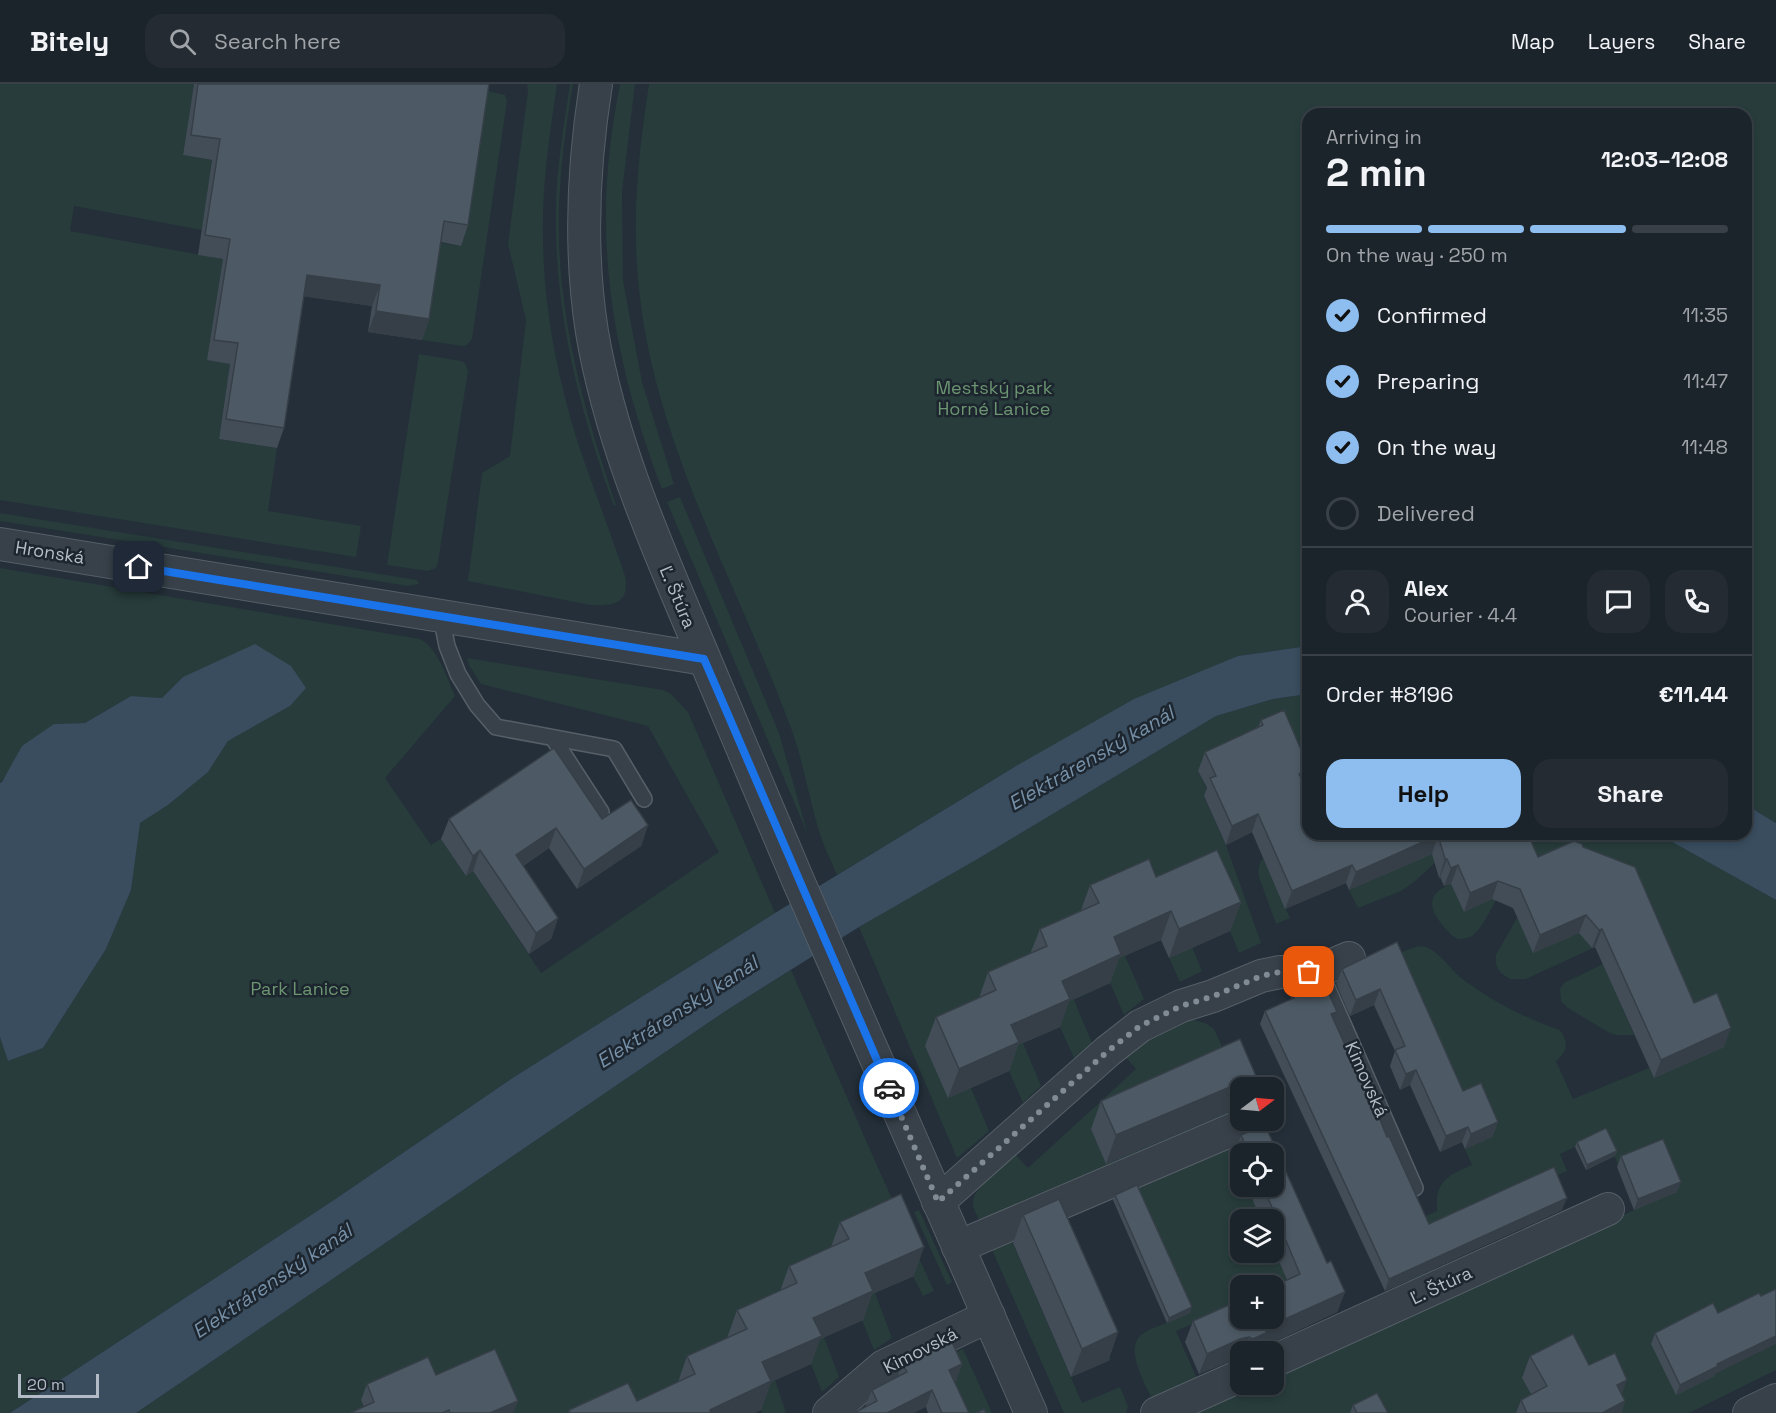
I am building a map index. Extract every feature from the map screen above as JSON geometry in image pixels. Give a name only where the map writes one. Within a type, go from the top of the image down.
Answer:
[{"type":"street","name":"Ľ. Štúra","points":[[596,84],[590,123],[583,213],[585,273],[593,334],[605,392],[640,505],[842,981],[1031,1413]]},
{"type":"street","name":"Hronská","points":[[0,544],[704,659]]},
{"type":"street","points":[[938,1202],[1108,1051],[1140,1026],[1181,1006],[1214,996],[1261,976],[1280,972],[1309,972],[1349,958]]},
{"type":"street","points":[[958,1247],[1230,1131]]},
{"type":"street","name":"Ľ. Štúra","points":[[1284,1356],[1608,1209]]},
{"type":"street","name":"Kimovská","points":[[829,1413],[884,1366],[989,1316]]},
{"type":"street","points":[[1157,1413],[1230,1380]]},
{"type":"street","points":[[1749,1413],[1776,1400]]},
{"type":"lane","points":[[441,616],[447,645],[458,674],[477,705],[496,727],[614,749],[644,800]]},
{"type":"lane","points":[[553,738],[600,812]]},
{"type":"lane","name":"Kimovská","points":[[1318,969],[1415,1188]]},
{"type":"green space","points":[[0,84],[194,84],[183,155],[212,160],[202,230],[74,206],[70,231],[223,259],[230,364],[219,439],[277,448],[268,511],[361,526],[356,557],[0,500]]},
{"type":"green space","points":[[527,84],[557,84],[544,196],[546,289],[553,344],[565,399],[586,467],[625,576],[625,592],[622,598],[613,604],[590,605],[468,581],[482,473],[510,456],[526,320],[508,244],[528,91]]},
{"type":"green space","points":[[570,84],[573,84],[564,147],[559,211],[562,286],[574,360],[593,433],[616,505],[614,506],[580,398],[571,361],[559,287],[556,195]]},
{"type":"green space","points":[[620,84],[635,84],[622,192],[623,281],[642,382],[674,484],[662,489],[630,393],[622,360],[607,259],[606,190],[611,136]]},
{"type":"green space","name":"Mestský park Horné Lanice","points":[[649,84],[1776,84],[1776,823],[1752,809],[1752,108],[1302,108],[1302,647],[1238,656],[1016,766],[837,875],[824,847],[791,728],[699,508],[660,395],[646,337],[636,253],[637,181]]},
{"type":"green space","points":[[483,90],[505,95],[507,101],[472,339],[467,345],[462,346],[422,340],[436,242],[460,246]]},
{"type":"green space","points":[[419,354],[461,361],[465,363],[468,371],[438,562],[436,568],[428,571],[387,565]]},
{"type":"green space","points":[[680,497],[779,733],[808,835],[667,502]]},
{"type":"green space","points":[[0,513],[417,580],[419,584],[408,586],[0,521]]},
{"type":"green space","name":"Park Lanice","points":[[0,568],[420,639],[426,643],[437,656],[455,696],[385,778],[431,845],[441,839],[473,871],[541,973],[719,852],[648,726],[481,684],[467,658],[663,690],[671,694],[688,712],[775,913],[514,1077],[334,1200],[10,1413],[0,1413],[0,1037],[8,1061],[43,1048],[106,949],[131,890],[139,823],[168,805],[208,772],[228,741],[290,706],[183,677],[162,698],[131,696],[85,723],[54,724],[0,783]]},
{"type":"green space","points":[[1302,695],[1302,761],[1291,737],[1198,771],[1209,794],[1204,797],[1226,845],[1261,943],[1239,953],[1230,931],[1192,947],[1202,971],[1180,982],[1161,940],[1125,956],[1144,999],[1124,1015],[1110,983],[1074,1000],[1092,1043],[1074,1058],[1060,1027],[1023,1043],[1041,1086],[1023,1103],[1009,1071],[971,1088],[989,1131],[957,1158],[859,927],[981,857],[1216,716],[1273,699]]},
{"type":"green space","points":[[1519,840],[1669,840],[1776,900],[1776,1370],[1689,1413],[1189,1413],[1230,1395],[1284,1395],[1284,1370],[1634,1210],[1604,1133],[1560,1154],[1567,1171],[1417,1239],[1435,1277],[1411,1288],[1386,1234],[1437,1211],[1438,1193],[1444,1181],[1449,1176],[1472,1165],[1465,1149],[1458,1106],[1391,957],[1422,946],[1431,949],[1461,978],[1484,994],[1521,1014],[1560,1030],[1566,1047],[1556,1061],[1573,1099],[1649,1068],[1654,1078],[1686,1021]]},
{"type":"green space","points":[[1437,851],[1435,863],[1414,882],[1401,891],[1358,908],[1349,890]]},
{"type":"green space","points":[[1263,858],[1290,918],[1276,924],[1259,877],[1259,867]]},
{"type":"green space","points":[[1451,884],[1464,911],[1498,896],[1486,918],[1472,936],[1458,939],[1444,927],[1435,914],[1432,902],[1434,897],[1437,892]]},
{"type":"green space","points":[[1517,918],[1587,929],[1595,947],[1526,979],[1510,979],[1498,969],[1496,955]]},
{"type":"green space","points":[[1603,964],[1634,1035],[1616,1035],[1608,1032],[1568,1008],[1561,1001],[1560,989],[1564,983]]},
{"type":"green space","points":[[791,970],[934,1291],[923,1296],[913,1276],[875,1293],[892,1338],[874,1350],[862,1320],[824,1337],[839,1377],[822,1392],[811,1364],[775,1380],[786,1413],[762,1413],[761,1410],[754,1413],[511,1413],[361,1400],[367,1413],[136,1413],[724,1012]]},
{"type":"green space","points":[[1187,1018],[1205,1023],[1214,1029],[1236,1077],[1230,1077],[1230,1116],[980,1221],[974,1210],[973,1202],[978,1190],[990,1176],[1015,1154],[1028,1168],[1136,1069],[1123,1054],[1134,1044]]},
{"type":"green space","points":[[1252,1134],[1245,1143],[1231,1143]]},
{"type":"green space","points":[[1230,1143],[1230,1197],[1252,1197],[1257,1209],[1230,1209],[1230,1263],[1284,1263],[1284,1253],[1312,1271],[1284,1284],[1284,1275],[1230,1275],[1230,1307],[1176,1331],[1198,1381],[1153,1401],[1135,1358],[1136,1341],[1150,1329],[1167,1323],[1133,1185]]},
{"type":"green space","points":[[919,1210],[952,1282],[947,1285],[914,1212]]},
{"type":"green space","points":[[1047,1217],[1111,1360],[1108,1361],[1046,1222],[1011,1239],[1082,1403],[1120,1387],[1128,1406],[1126,1413],[1064,1413],[989,1243]]},
{"type":"green space","points":[[963,1349],[992,1413],[954,1413],[943,1387],[945,1357]]},
{"type":"water","points":[[255,644],[291,666],[306,688],[290,706],[228,741],[208,772],[168,805],[140,823],[131,890],[106,949],[43,1048],[8,1061],[0,1037],[0,783],[22,746],[54,724],[85,723],[131,696],[162,698],[183,677]]},
{"type":"water","name":"Elektrárenský kanál","points":[[1302,647],[1302,695],[1273,699],[1216,716],[981,857],[859,927],[724,1012],[136,1413],[10,1413],[334,1200],[514,1077],[775,913],[1016,766],[1134,699],[1238,656]]},
{"type":"water","points":[[1752,809],[1776,823],[1776,900],[1669,840],[1752,840]]},
{"type":"building","points":[[198,84],[489,84],[468,225],[444,221],[429,319],[376,311],[380,285],[307,275],[284,428],[226,419],[238,343],[214,340],[230,239],[205,235],[220,139],[191,135]]},
{"type":"building","points":[[1284,710],[1302,752],[1302,773],[1299,774],[1302,779],[1302,840],[1427,840],[1356,872],[1352,865],[1292,891],[1258,814],[1232,826],[1210,778],[1216,776],[1205,752],[1263,725],[1261,720]]},
{"type":"building","points":[[554,748],[602,819],[631,800],[648,825],[584,869],[556,828],[516,855],[558,918],[536,933],[480,850],[473,856],[449,819]]},
{"type":"building","points":[[1439,840],[1531,840],[1538,857],[1574,841],[1582,844],[1583,847],[1635,867],[1694,1003],[1717,993],[1731,1028],[1661,1060],[1602,929],[1599,930],[1586,915],[1540,935],[1520,889],[1498,881],[1470,893],[1458,865],[1451,868],[1445,859]]},
{"type":"building","points":[[1217,850],[1241,902],[1179,929],[1171,911],[1114,937],[1121,954],[1062,981],[1070,999],[1011,1025],[1019,1042],[959,1069],[936,1017],[996,990],[988,972],[1047,946],[1040,929],[1099,903],[1090,885],[1149,859],[1156,877]]},
{"type":"building","points":[[1397,942],[1463,1091],[1481,1083],[1498,1122],[1471,1134],[1468,1127],[1446,1136],[1416,1070],[1406,1074],[1395,1050],[1405,1046],[1380,989],[1356,1000],[1342,969]]},
{"type":"building","points":[[1323,980],[1337,1012],[1331,1014],[1429,1224],[1554,1167],[1567,1198],[1389,1279],[1265,1011],[1294,998],[1292,995]]},
{"type":"building","points":[[1240,1039],[1256,1076],[1230,1077],[1230,1087],[1116,1135],[1101,1101]]},
{"type":"building","points":[[1606,1128],[1617,1151],[1587,1165],[1577,1142]]},
{"type":"building","points":[[1251,1131],[1268,1131],[1273,1143],[1244,1143],[1241,1135]]},
{"type":"building","points":[[1663,1139],[1681,1182],[1638,1199],[1621,1156]]},
{"type":"building","points":[[1284,1167],[1327,1263],[1331,1261],[1345,1292],[1284,1319],[1284,1281],[1300,1274],[1284,1236],[1284,1209],[1273,1209],[1268,1197],[1284,1197]]},
{"type":"building","points":[[1137,1185],[1192,1307],[1169,1318],[1115,1195]]},
{"type":"building","points":[[901,1194],[924,1247],[865,1273],[873,1291],[813,1318],[822,1336],[762,1362],[771,1381],[710,1410],[711,1413],[570,1413],[569,1410],[628,1383],[637,1401],[695,1374],[687,1356],[747,1329],[737,1310],[797,1283],[789,1266],[849,1239],[840,1222]]},
{"type":"building","points":[[1059,1199],[1118,1332],[1082,1349],[1023,1215]]},
{"type":"building","points":[[1776,1289],[1776,1336],[1717,1364],[1718,1366],[1680,1385],[1655,1333],[1713,1303],[1718,1313],[1759,1293],[1761,1296]]},
{"type":"building","points":[[1230,1304],[1230,1329],[1267,1329],[1266,1333],[1253,1339],[1249,1337],[1230,1341],[1230,1344],[1207,1354],[1193,1321]]},
{"type":"building","points":[[1573,1334],[1589,1365],[1615,1353],[1627,1380],[1617,1385],[1625,1401],[1602,1413],[1527,1413],[1521,1400],[1547,1386],[1530,1356]]},
{"type":"building","points":[[951,1340],[962,1364],[949,1370],[969,1413],[942,1413],[932,1390],[887,1413],[854,1413],[877,1401],[872,1390],[907,1372],[902,1363]]},
{"type":"building","points":[[495,1349],[518,1401],[490,1413],[450,1413],[449,1410],[442,1413],[350,1413],[374,1402],[367,1384],[428,1357],[436,1375]]},
{"type":"building","points":[[1377,1393],[1388,1413],[1357,1413],[1353,1405]]},
{"type":"way so far","points":[[889,1088],[938,1202],[1108,1051],[1140,1026],[1181,1006],[1214,996],[1261,976],[1280,972],[1309,972]]},
{"type":"route","points":[[139,567],[704,659],[889,1088]]}]
